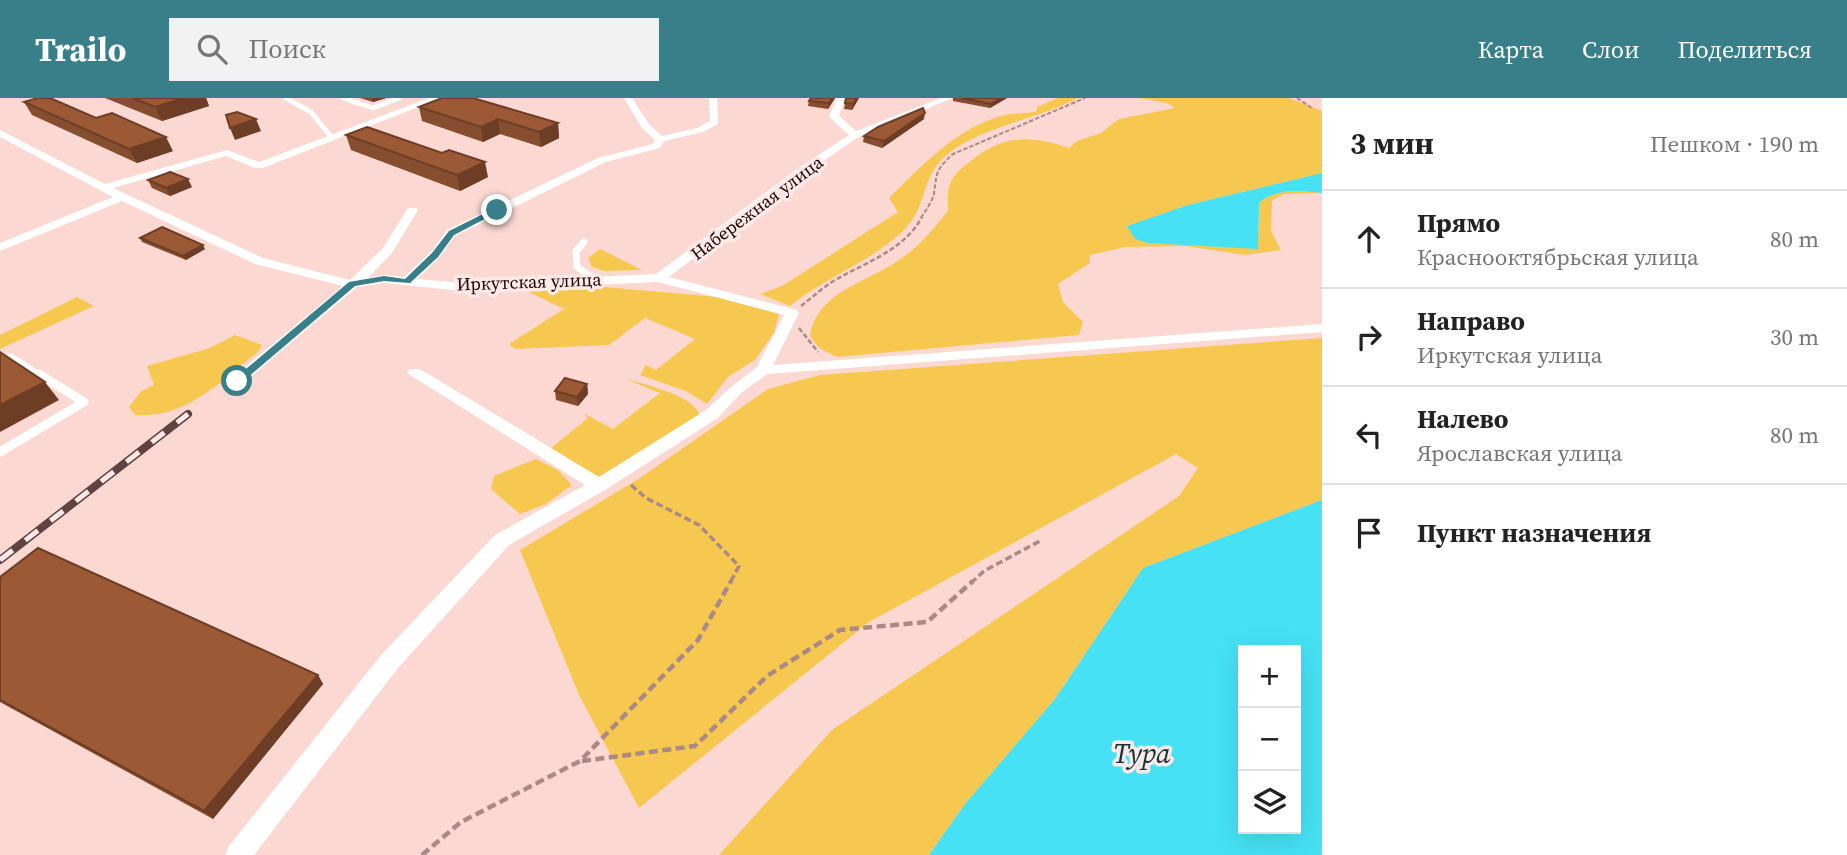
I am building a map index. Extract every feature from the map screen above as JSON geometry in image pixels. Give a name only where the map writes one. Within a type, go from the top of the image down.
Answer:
[{"type":"street","points":[[106,187],[227,153],[259,166],[437,98]]},
{"type":"street","points":[[628,98],[645,126],[660,139]]},
{"type":"street","points":[[660,139],[708,127],[715,122],[713,98]]},
{"type":"street","points":[[841,98],[835,117],[855,136]]},
{"type":"street","name":"Набережная улица","points":[[659,278],[687,261],[787,183],[855,136],[949,98]]},
{"type":"street","name":"Иркутская улица","points":[[0,133],[121,197],[259,261],[352,284],[384,279],[462,287],[659,278],[685,288],[757,300],[792,313]]},
{"type":"street","points":[[407,281],[435,255],[451,233],[602,160],[657,146],[660,139]]},
{"type":"street","points":[[0,247],[121,197]]},
{"type":"street","points":[[237,381],[372,268],[388,250],[412,210]]},
{"type":"street","points":[[238,855],[390,661],[502,540],[599,485],[712,414],[736,390],[763,370],[792,313]]},
{"type":"street","points":[[763,370],[1322,328]]},
{"type":"street","points":[[415,372],[599,485]]},
{"type":"lane","points":[[286,98],[312,112],[332,138]]},
{"type":"lane","points":[[343,98],[373,108],[399,98]]},
{"type":"lane","points":[[584,242],[576,251],[577,267],[594,279]]},
{"type":"lane","points":[[0,452],[84,402],[11,357]]},
{"type":"path","points":[[841,364],[813,349],[792,313],[835,280],[878,258],[908,235],[919,222],[934,194],[933,183],[938,168],[953,154],[1085,98]]},
{"type":"path","points":[[1297,98],[1312,108]]},
{"type":"path","points":[[422,855],[461,821],[580,761],[698,640],[739,566],[699,525],[646,498],[618,473]]},
{"type":"path","points":[[580,761],[695,746],[767,676],[840,630],[927,622],[984,571],[1040,541]]},
{"type":"shaded area","points":[[1058,98],[1078,98],[973,138],[945,156],[930,178],[911,222],[875,253],[790,306],[760,294],[782,286],[898,212],[889,198],[928,160],[957,137],[988,120],[1037,111],[1037,107]]},
{"type":"shaded area","points":[[1139,98],[1289,98],[1322,111],[1322,173],[1188,205],[1128,226],[1148,243],[1258,248],[1259,203],[1281,192],[1322,193],[1284,194],[1272,200],[1271,231],[1281,250],[1245,255],[1185,246],[1126,247],[1090,255],[1090,263],[1058,284],[1063,302],[1083,322],[1079,335],[837,357],[819,348],[810,336],[823,308],[846,289],[889,266],[921,242],[948,211],[948,192],[952,179],[968,163],[999,144],[1021,139],[1044,141],[1069,148],[1077,141],[1101,133],[1119,119],[1175,108],[1167,103]]},
{"type":"shaded area","points":[[600,249],[642,270],[604,271],[592,267],[588,258]]},
{"type":"shaded area","points":[[593,286],[718,297],[779,314],[774,333],[755,360],[728,377],[707,404],[686,391],[640,375],[646,365],[656,370],[695,339],[645,318],[609,345],[515,349],[509,344],[564,309],[523,289]]},
{"type":"shaded area","points":[[77,297],[94,306],[0,349],[0,335]]},
{"type":"shaded area","points":[[235,335],[262,345],[258,352],[216,386],[171,411],[135,415],[129,407],[141,391],[154,385],[147,366],[210,348]]},
{"type":"shaded area","points":[[1322,338],[1322,500],[1143,568],[1055,699],[965,804],[929,855],[719,855],[832,730],[1179,496],[1198,468],[1176,454],[869,622],[639,808],[579,695],[520,550],[640,478],[768,389],[820,375]]},
{"type":"shaded area","points":[[623,378],[678,396],[689,402],[700,416],[598,477],[550,449],[588,418],[583,413],[613,429],[660,393]]},
{"type":"shaded area","points":[[536,459],[558,470],[572,485],[546,504],[520,514],[491,489],[494,476]]},
{"type":"water","points":[[1322,173],[1322,193],[1281,192],[1259,203],[1258,249],[1148,243],[1135,239],[1127,226],[1188,205]]},
{"type":"water","name":"Тура","points":[[1322,500],[1322,855],[929,855],[965,804],[1055,699],[1143,568]]},
{"type":"building","points":[[50,98],[96,118],[112,113],[166,137],[129,149],[24,102]]},
{"type":"building","points":[[133,98],[183,98],[155,107]]},
{"type":"building","points":[[442,98],[473,98],[558,123],[539,132],[498,119],[481,127],[419,107]]},
{"type":"building","points":[[811,98],[832,98],[829,103],[809,101]]},
{"type":"building","points":[[846,98],[857,98],[853,104],[845,103]]},
{"type":"building","points":[[962,98],[1001,98],[991,104]]},
{"type":"building","points":[[923,108],[925,113],[884,141],[864,136],[878,127]]},
{"type":"building","points":[[237,112],[256,119],[230,128],[226,115]]},
{"type":"building","points":[[367,127],[442,153],[449,150],[485,162],[457,175],[346,135]]},
{"type":"building","points":[[170,172],[188,179],[166,188],[148,180]]},
{"type":"building","points":[[162,227],[203,245],[183,256],[140,238]]},
{"type":"building","points":[[0,352],[45,382],[0,405]]},
{"type":"building","points":[[565,378],[587,384],[577,397],[555,391]]},
{"type":"building","points":[[38,548],[318,675],[204,811],[0,700],[0,577]]},
{"type":"railway","points":[[0,560],[188,414]]},
{"type":"route","points":[[237,381],[352,284],[384,279],[407,281],[435,255],[451,233],[497,210]]}]
